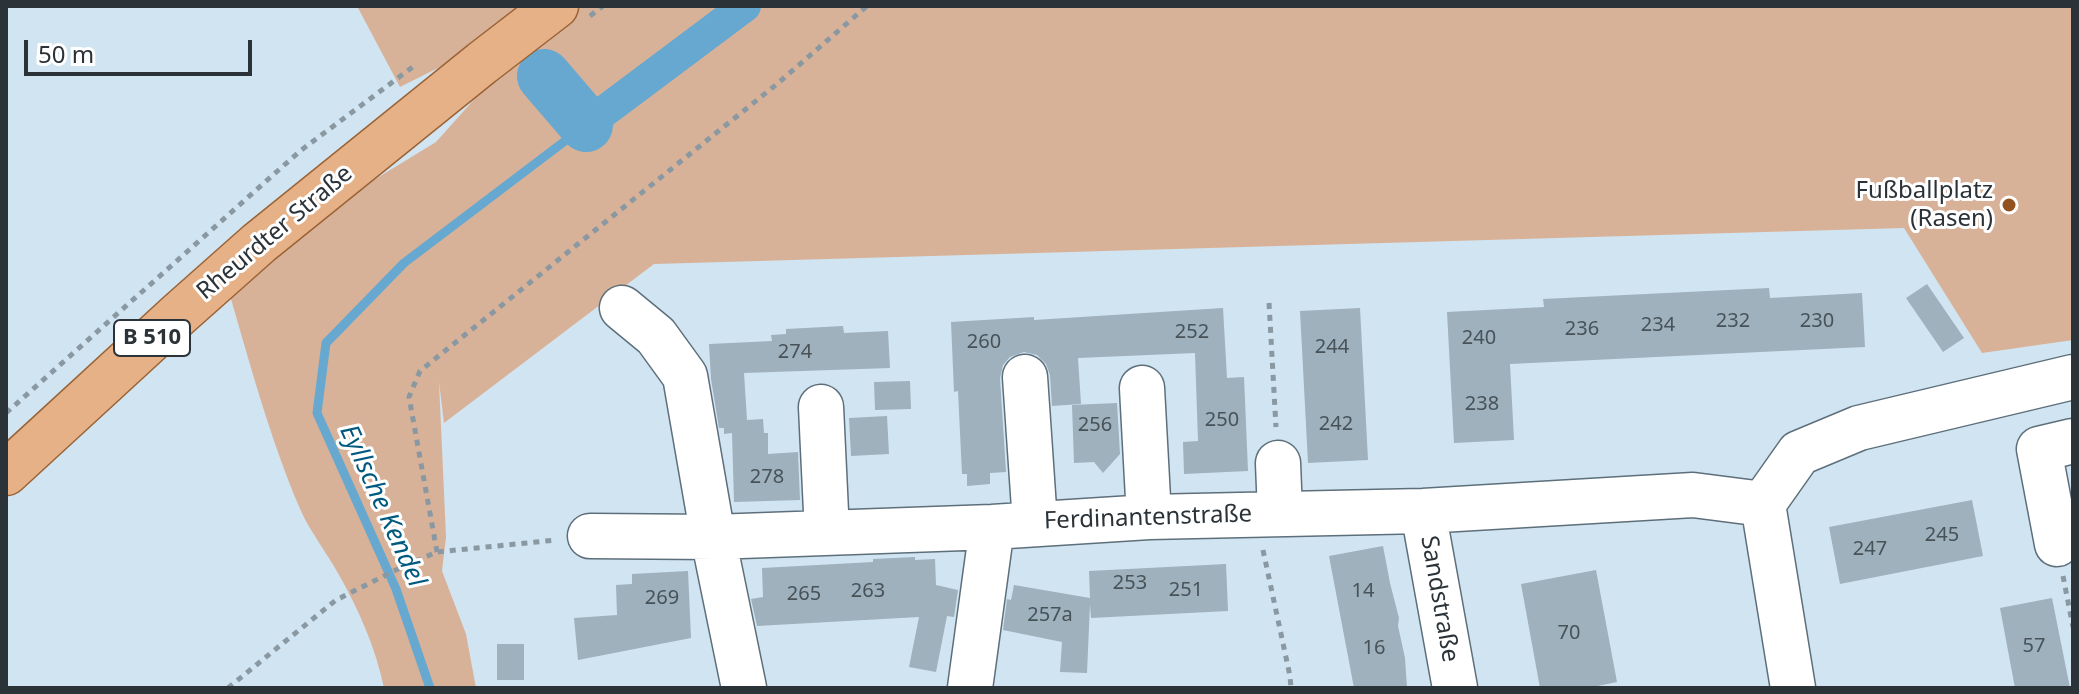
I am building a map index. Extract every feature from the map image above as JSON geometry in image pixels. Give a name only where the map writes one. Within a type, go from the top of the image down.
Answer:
[{"type":"main road","name":"Rheurdter Straße","points":[[6,473],[259,243],[556,6]]},
{"type":"street","points":[[622,308],[656,336],[685,376],[713,537],[744,688]]},
{"type":"street","points":[[978,687],[1014,525],[1025,377]]},
{"type":"street","points":[[1793,688],[1763,504],[1799,453],[1859,428],[2073,377]]},
{"type":"street","points":[[1142,388],[1149,517]]},
{"type":"street","points":[[821,407],[827,533]]},
{"type":"street","points":[[2057,544],[2039,449],[2073,441]]},
{"type":"street","points":[[1268,514],[1278,463]]},
{"type":"street","name":"Ferdinantenstraße","points":[[590,536],[713,537],[1149,517],[1423,511],[1693,495],[1763,504]]},
{"type":"street","name":"Sandstraße","points":[[1423,511],[1455,688]]},
{"type":"path","points":[[437,552],[409,397],[420,371],[777,84],[867,6]]},
{"type":"path","points":[[1269,303],[1278,463]]},
{"type":"path","points":[[1268,514],[1291,688]]},
{"type":"path","points":[[228,688],[336,600],[437,552],[590,536]]},
{"type":"path","points":[[2057,544],[2073,627]]},
{"type":"shaded area","points":[[357,6],[2073,6],[2073,340],[1982,353],[1904,228],[654,264],[444,423],[439,382],[446,537],[442,571],[466,634],[476,688],[384,688],[372,644],[360,616],[305,519],[289,482],[223,272],[436,142],[554,10],[400,87]]},
{"type":"building","points":[[1927,284],[1964,338],[1943,352],[1906,298]]},
{"type":"building","points":[[1769,288],[1770,298],[1862,293],[1865,347],[1510,364],[1514,440],[1454,443],[1447,312],[1544,307],[1543,299]]},
{"type":"building","points":[[1223,308],[1227,378],[1244,377],[1248,471],[1184,474],[1183,442],[1198,441],[1195,353],[1078,358],[1081,404],[1052,406],[1050,375],[1046,364],[1037,355],[1024,352],[1010,357],[1003,365],[1000,378],[1006,472],[990,473],[990,484],[967,486],[967,474],[962,474],[958,391],[954,392],[951,322]]},
{"type":"building","points":[[1360,308],[1368,460],[1308,463],[1300,311]]},
{"type":"building","points":[[843,326],[844,333],[888,331],[890,368],[744,373],[747,420],[763,419],[764,433],[768,433],[768,454],[798,452],[800,500],[734,502],[732,433],[724,434],[724,428],[719,428],[709,344],[772,341],[771,335],[786,334],[786,329]]},
{"type":"building","points":[[910,381],[911,409],[875,410],[874,382]]},
{"type":"building","points":[[1117,403],[1120,454],[1103,473],[1094,462],[1074,463],[1072,405]]},
{"type":"building","points":[[887,416],[889,454],[851,456],[849,418]]},
{"type":"building","points":[[1972,500],[1983,556],[1840,584],[1829,527]]},
{"type":"building","points":[[1383,546],[1399,618],[1407,688],[1354,688],[1329,556]]},
{"type":"building","points":[[915,557],[915,560],[935,559],[936,585],[958,590],[954,617],[947,616],[936,672],[909,667],[919,617],[757,626],[751,599],[763,597],[762,568]]},
{"type":"building","points":[[1226,564],[1228,611],[1091,618],[1090,604],[1087,673],[1060,672],[1062,642],[1003,630],[1007,599],[1011,600],[1014,585],[1090,598],[1089,571]]},
{"type":"building","points":[[1596,570],[1617,682],[1588,688],[1540,688],[1521,584]]},
{"type":"building","points":[[688,571],[691,638],[578,660],[574,618],[617,615],[616,585],[632,584],[632,574]]},
{"type":"building","points":[[2052,598],[2070,688],[2015,688],[2000,608]]},
{"type":"building","points":[[497,644],[524,644],[524,680],[497,680]]},
{"type":"waterway","points":[[586,125],[745,6]]},
{"type":"waterway","points":[[544,76],[586,125]]},
{"type":"waterway","name":"Eyllsche Kendel","points":[[430,688],[396,589],[317,413],[326,343],[404,263],[586,125]]},
{"type":"place","name":"Fußballplatz (Rasen)","points":[[2009,205]]}]
